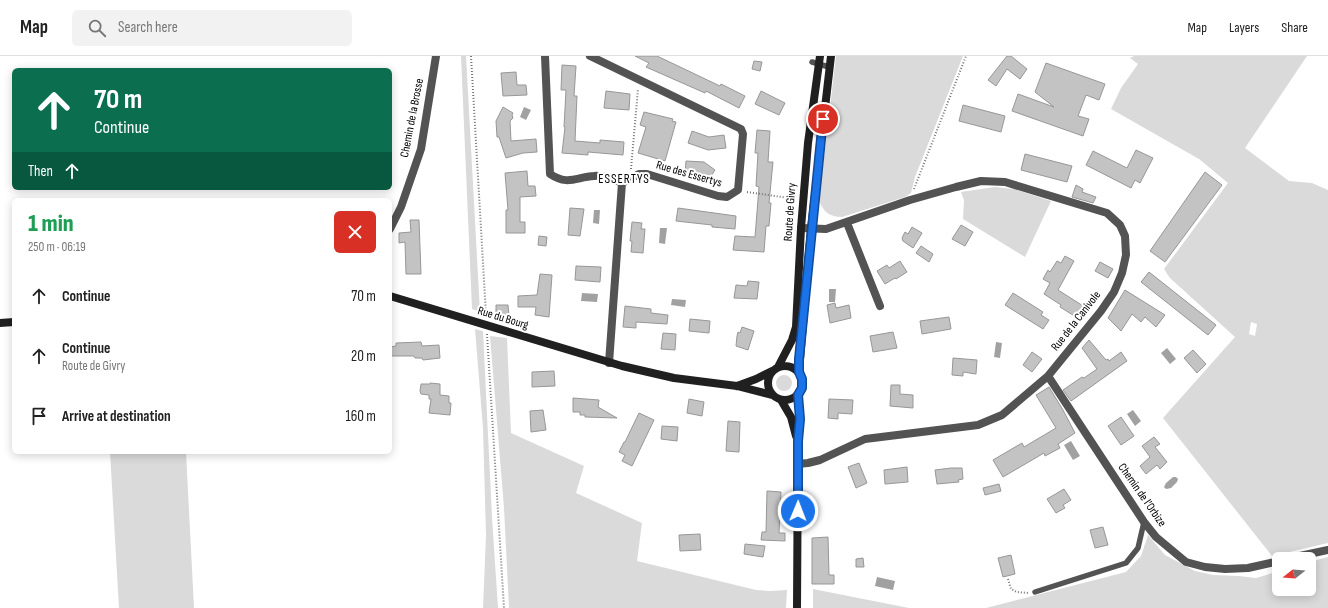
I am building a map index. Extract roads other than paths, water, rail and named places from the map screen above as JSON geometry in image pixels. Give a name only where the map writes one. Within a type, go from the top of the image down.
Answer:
[{"type":"main road","name":"Route de Givry","points":[[799,372],[811,229],[831,56]]},
{"type":"main road","name":"Route de Givry","points":[[775,369],[792,340],[796,327],[803,200],[817,61]]},
{"type":"main road","name":"Rue du Bourg","points":[[392,297],[608,363],[674,378],[737,386],[772,395]]},
{"type":"main road","points":[[0,323],[12,322]]},
{"type":"main road","points":[[786,366],[792,367],[799,372],[802,379],[802,388],[798,395],[788,400],[781,400],[772,395],[768,388],[768,380],[775,369],[786,366]]},
{"type":"main road","name":"Rue du Bourg","points":[[737,386],[756,379],[775,369]]},
{"type":"main road","points":[[798,395],[800,419],[798,441],[798,608]]},
{"type":"main road","points":[[781,400],[791,418],[798,441]]},
{"type":"street","name":"Chemin de la Brosse","points":[[392,225],[401,207],[421,148],[436,56]]},
{"type":"street","points":[[545,56],[550,174],[563,181],[593,176],[603,176],[622,182],[608,363]]},
{"type":"street","name":"Rue des Essertys","points":[[590,56],[740,129],[743,134],[738,190],[726,197],[718,196],[647,174],[639,174],[622,182]]},
{"type":"street","name":"Rue de la Canivole","points":[[798,464],[820,460],[865,439],[978,425],[1002,415],[1048,376],[1101,311],[1114,292],[1122,273],[1126,255],[1125,236],[1120,225],[1106,214],[1005,182],[981,181],[956,187],[910,200],[826,229],[801,228]]},
{"type":"street","points":[[847,223],[880,306]]},
{"type":"street","name":"Chemin de l'Orbize","points":[[1048,376],[1144,522],[1156,537],[1186,562],[1205,567],[1225,569],[1248,568],[1272,563]]},
{"type":"street","points":[[1316,553],[1328,550]]},
{"type":"lane","points":[[817,61],[829,68]]},
{"type":"lane","points":[[1034,592],[1126,563],[1138,548],[1144,522]]},
{"type":"district","name":"ESSERTYS","points":[[624,179]]}]
